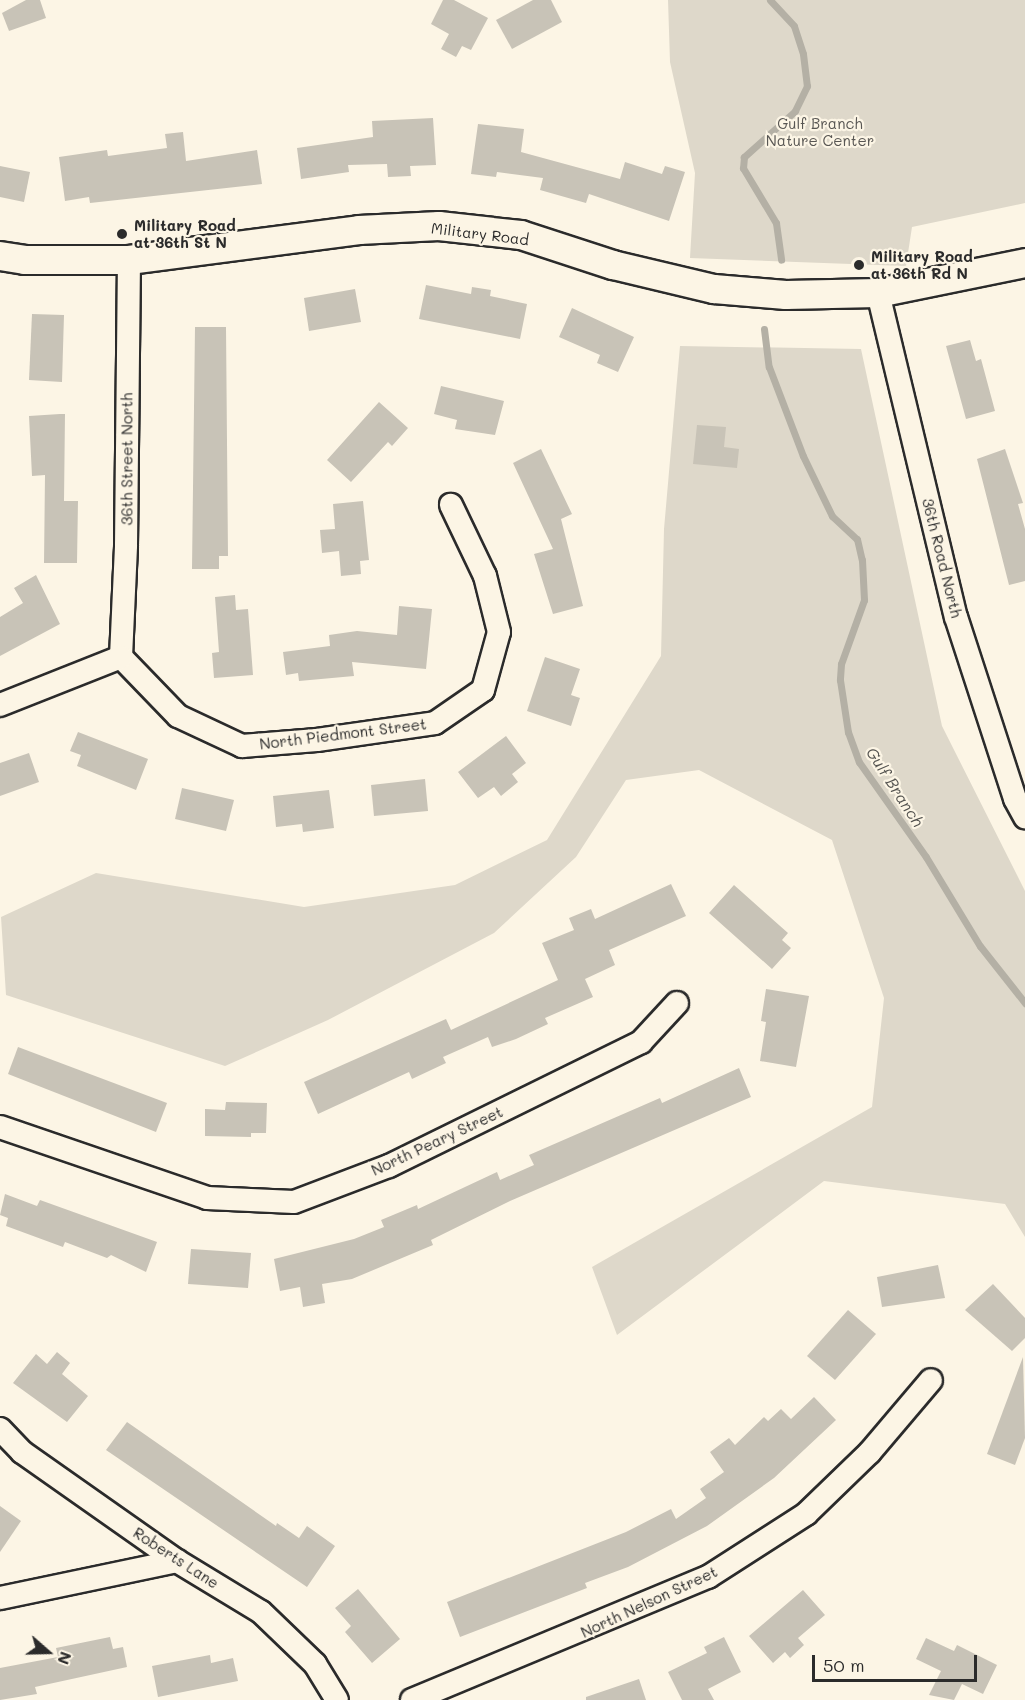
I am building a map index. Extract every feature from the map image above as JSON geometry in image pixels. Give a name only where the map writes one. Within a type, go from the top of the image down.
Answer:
[{"type":"main road","name":"Military Road","points":[[0,256],[25,260],[129,260],[359,230],[439,226],[521,236],[613,265],[714,289],[786,295],[878,293],[1025,263]]},
{"type":"street","name":"36th Street North","points":[[121,657],[126,545],[129,260]]},
{"type":"street","name":"36th Road North","points":[[878,293],[956,617],[1015,799],[1025,817]]},
{"type":"street","name":"North Piedmont Street","points":[[121,657],[178,716],[242,746],[317,740],[435,723],[483,690],[499,632],[485,576],[451,505]]},
{"type":"street","points":[[0,705],[121,657]]},
{"type":"street","name":"North Peary Street","points":[[0,1127],[207,1198],[294,1202],[389,1166],[640,1042],[677,1003]]},
{"type":"street","name":"North Nelson Street","points":[[412,1700],[708,1577],[806,1514],[870,1452],[931,1380]]},
{"type":"street","name":"Roberts Lane","points":[[0,1430],[22,1452],[177,1560],[261,1612],[315,1665],[337,1700]]},
{"type":"street","points":[[0,1599],[177,1560]]},
{"type":"green space","name":"Gulf Branch Nature Center","points":[[668,0],[1025,0],[1025,203],[912,227],[906,266],[690,258],[695,173],[670,62]]},
{"type":"green space","points":[[680,346],[861,349],[942,726],[1025,891],[1025,1237],[1005,1204],[824,1181],[617,1335],[592,1267],[872,1107],[884,998],[832,840],[699,770],[626,780],[576,857],[494,933],[328,1020],[225,1066],[6,995],[1,917],[96,873],[304,907],[455,885],[547,840],[661,656],[664,529]]},
{"type":"building","points":[[26,0],[40,0],[46,18],[9,31],[2,13]]},
{"type":"building","points":[[443,0],[454,0],[488,18],[471,50],[462,46],[456,57],[441,49],[449,34],[431,24]]},
{"type":"building","points":[[533,0],[551,0],[562,22],[512,49],[496,20]]},
{"type":"building","points":[[433,118],[436,165],[410,166],[411,176],[388,177],[387,164],[348,165],[349,172],[301,179],[297,148],[373,137],[372,121]]},
{"type":"building","points":[[478,124],[524,129],[521,152],[620,179],[625,162],[662,174],[665,166],[685,172],[669,221],[589,194],[586,203],[540,190],[543,178],[497,172],[496,177],[471,174]]},
{"type":"building","points":[[183,132],[186,161],[257,150],[262,184],[90,203],[89,197],[65,201],[59,157],[107,150],[108,156],[167,148],[165,134]]},
{"type":"building","points":[[0,166],[30,172],[24,202],[0,197]]},
{"type":"building","points":[[426,285],[471,294],[472,287],[491,290],[490,296],[527,304],[520,339],[419,319]]},
{"type":"building","points":[[355,289],[361,322],[309,331],[304,298]]},
{"type":"building","points":[[572,308],[634,337],[618,372],[597,363],[600,355],[559,337]]},
{"type":"building","points":[[32,314],[64,315],[62,382],[29,380]]},
{"type":"building","points":[[195,327],[226,327],[228,556],[219,556],[219,569],[192,569]]},
{"type":"building","points":[[970,340],[976,361],[981,359],[995,411],[966,419],[946,346]]},
{"type":"building","points":[[441,386],[504,401],[495,435],[455,429],[457,420],[434,414]]},
{"type":"building","points":[[379,402],[408,428],[392,446],[388,442],[351,482],[327,460]]},
{"type":"building","points":[[65,414],[64,501],[78,501],[77,563],[44,563],[45,475],[32,476],[29,416]]},
{"type":"building","points":[[697,425],[726,427],[724,447],[739,449],[737,468],[693,464]]},
{"type":"building","points":[[541,449],[572,514],[561,519],[583,606],[553,614],[534,554],[553,549],[513,463]]},
{"type":"building","points":[[1005,449],[1023,503],[1018,504],[1025,529],[1025,581],[1009,585],[977,459]]},
{"type":"building","points":[[363,501],[369,560],[360,561],[361,574],[341,576],[339,551],[322,553],[320,530],[335,529],[333,504]]},
{"type":"building","points":[[36,575],[60,624],[0,656],[0,617],[23,603],[14,588]]},
{"type":"building","points":[[235,595],[236,610],[248,609],[253,675],[214,678],[212,653],[219,652],[215,597]]},
{"type":"building","points":[[399,606],[432,609],[426,669],[352,662],[354,676],[299,681],[298,673],[286,675],[283,652],[330,646],[329,635],[357,631],[397,635]]},
{"type":"building","points":[[545,657],[580,669],[571,695],[580,698],[571,726],[527,711]]},
{"type":"building","points":[[78,732],[148,759],[136,790],[77,766],[81,755],[70,751]]},
{"type":"building","points":[[506,736],[526,763],[512,774],[518,782],[501,796],[494,787],[478,798],[458,772]]},
{"type":"building","points":[[29,753],[39,782],[0,796],[0,763]]},
{"type":"building","points":[[425,779],[428,811],[374,816],[371,785]]},
{"type":"building","points":[[182,788],[234,800],[226,831],[175,819]]},
{"type":"building","points":[[329,790],[334,828],[303,832],[302,824],[276,827],[273,796]]},
{"type":"building","points":[[671,884],[686,916],[609,950],[615,965],[585,979],[593,997],[545,1018],[548,1024],[516,1039],[492,1047],[488,1037],[443,1057],[446,1063],[412,1079],[409,1072],[318,1114],[304,1082],[446,1019],[451,1030],[558,980],[542,943],[574,930],[569,918],[591,909],[595,919]]},
{"type":"building","points":[[734,885],[788,933],[782,940],[791,948],[772,969],[709,913]]},
{"type":"building","points":[[766,989],[809,996],[796,1067],[760,1061],[766,1022],[761,1021]]},
{"type":"building","points":[[18,1047],[167,1103],[156,1132],[8,1074]]},
{"type":"building","points":[[739,1068],[751,1097],[510,1201],[431,1240],[433,1245],[352,1279],[322,1284],[325,1303],[303,1307],[300,1287],[280,1291],[274,1259],[354,1239],[384,1227],[381,1220],[417,1205],[418,1209],[497,1172],[500,1180],[534,1165],[529,1155],[660,1098],[662,1103]]},
{"type":"building","points":[[226,1102],[267,1103],[266,1133],[251,1133],[251,1137],[205,1136],[205,1109],[225,1110]]},
{"type":"building","points":[[5,1194],[37,1206],[40,1200],[157,1242],[146,1272],[111,1255],[107,1258],[65,1242],[63,1247],[6,1226],[8,1218],[0,1215]]},
{"type":"building","points":[[191,1249],[251,1253],[248,1288],[188,1284]]},
{"type":"building","points":[[938,1265],[945,1298],[882,1307],[877,1277]]},
{"type":"building","points":[[993,1284],[1025,1318],[1025,1338],[1012,1351],[965,1310]]},
{"type":"building","points":[[848,1310],[876,1334],[835,1380],[807,1356]]},
{"type":"building","points":[[57,1352],[70,1363],[62,1374],[88,1396],[67,1422],[13,1383],[36,1354],[47,1364]]},
{"type":"building","points":[[1023,1357],[1025,1438],[1015,1465],[987,1454]]},
{"type":"building","points":[[814,1397],[836,1420],[774,1478],[707,1526],[628,1567],[585,1583],[587,1588],[460,1637],[447,1602],[626,1532],[671,1509],[676,1519],[706,1498],[700,1489],[724,1472],[710,1452],[729,1438],[735,1445],[764,1417],[768,1421],[781,1409],[791,1419]]},
{"type":"building","points":[[127,1422],[276,1526],[277,1523],[299,1538],[307,1526],[335,1546],[307,1587],[106,1450]]},
{"type":"building","points":[[0,1506],[21,1521],[0,1552]]},
{"type":"building","points":[[358,1589],[400,1639],[372,1663],[345,1632],[351,1626],[335,1608]]},
{"type":"building","points":[[803,1590],[825,1615],[798,1638],[804,1645],[790,1658],[785,1652],[773,1663],[749,1636]]},
{"type":"building","points":[[110,1637],[113,1649],[123,1647],[127,1667],[35,1687],[37,1694],[0,1700],[0,1668],[58,1657],[56,1648]]},
{"type":"building","points":[[724,1637],[741,1672],[708,1689],[714,1700],[682,1700],[668,1672],[707,1653],[704,1647]]},
{"type":"building","points":[[926,1638],[954,1651],[957,1645],[997,1665],[983,1694],[962,1684],[954,1700],[929,1695],[941,1671],[916,1659]]},
{"type":"building","points":[[210,1655],[211,1663],[233,1658],[238,1681],[158,1697],[152,1666]]},
{"type":"building","points":[[639,1679],[646,1700],[586,1700],[586,1697]]},
{"type":"waterway","name":"Gulf Branch","points":[[770,0],[794,26],[803,54],[807,86],[795,111],[744,157],[743,168],[776,223],[781,260]]},
{"type":"waterway","name":"Gulf Branch","points":[[764,329],[769,367],[803,456],[832,516],[857,539],[862,560],[864,600],[841,664],[840,680],[848,732],[859,762],[926,857],[980,946],[1025,1003]]},
{"type":"place","name":"Military Road at 36th St N","points":[[122,234]]},
{"type":"place","name":"Military Road at 36th Rd N","points":[[859,265]]}]
